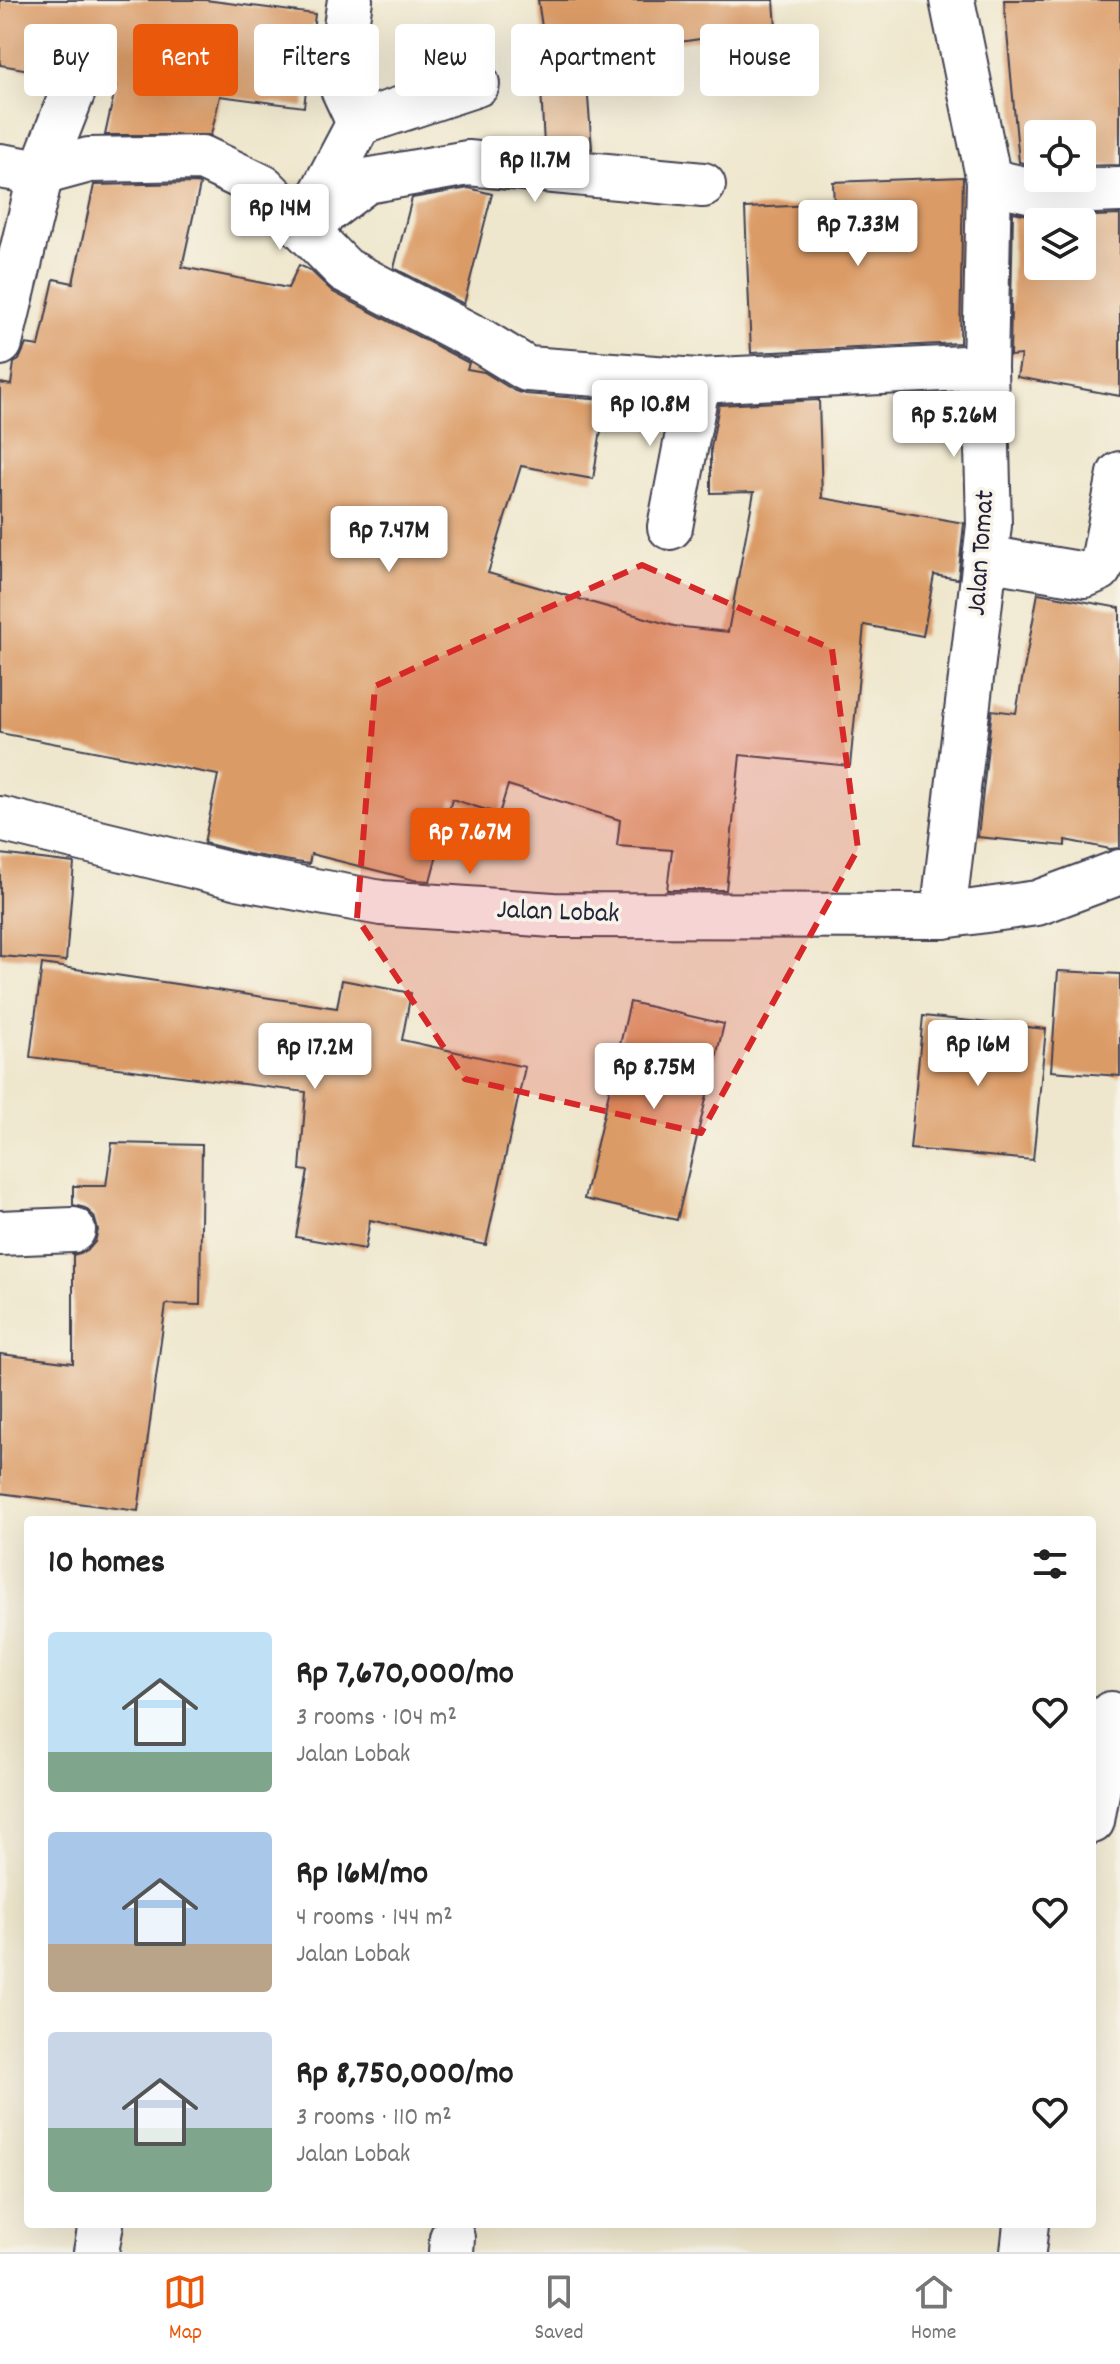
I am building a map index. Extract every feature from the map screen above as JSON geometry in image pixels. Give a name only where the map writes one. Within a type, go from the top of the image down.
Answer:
[{"type":"street","points":[[350,0],[338,78],[359,123]]},
{"type":"street","name":"Jalan Tomat","points":[[943,916],[989,525],[985,367],[989,181],[952,0]]},
{"type":"street","points":[[0,343],[20,169],[62,96]]},
{"type":"street","points":[[304,228],[359,123],[441,96]]},
{"type":"street","points":[[20,169],[89,160],[202,158],[263,187],[345,270],[481,341],[527,369],[698,381],[985,367]]},
{"type":"street","points":[[1096,160],[1120,159]]},
{"type":"street","points":[[304,228],[366,181],[468,163],[703,185]]},
{"type":"street","points":[[989,181],[1024,166]]},
{"type":"street","points":[[989,181],[1042,193],[1120,190]]},
{"type":"street","points":[[670,527],[698,381]]},
{"type":"street","points":[[985,558],[1085,575],[1093,573],[1103,562],[1120,474]]},
{"type":"street","name":"Jalan Lobak","points":[[0,819],[243,878],[381,903],[553,915],[943,916],[1037,903],[1120,872]]},
{"type":"street","points":[[0,1233],[73,1230]]},
{"type":"street","points":[[1096,1794],[1108,1713]]},
{"type":"street","points":[[96,2252],[100,2228]]},
{"type":"street","points":[[1023,2252],[1026,2228]]},
{"type":"highlighted area","points":[[642,565],[832,649],[858,849],[701,1133],[465,1079],[357,918],[375,686]]},
{"type":"building","points":[[0,0],[205,0],[315,14],[314,24],[254,24],[254,96],[305,96],[304,107],[220,96],[211,135],[105,135],[114,96],[117,96],[117,24],[24,24],[24,69],[0,65]]},
{"type":"building","points":[[538,0],[774,0],[776,24],[700,24],[700,39],[684,41],[684,24],[542,24]]},
{"type":"building","points":[[1004,0],[1120,0],[1120,165],[1096,166],[1096,120],[1024,120],[1024,163],[1019,162]]},
{"type":"building","points":[[541,96],[588,96],[592,149],[544,145]]},
{"type":"building","points":[[963,177],[960,343],[751,353],[745,208],[834,204],[833,182]]},
{"type":"building","points":[[94,185],[200,185],[182,267],[288,288],[299,265],[310,270],[333,292],[469,363],[467,369],[484,372],[515,391],[606,400],[593,479],[521,466],[488,573],[674,626],[728,632],[754,492],[711,493],[711,448],[719,405],[819,400],[822,498],[964,523],[958,579],[934,575],[923,636],[864,625],[850,766],[740,755],[726,890],[667,890],[672,850],[617,846],[620,820],[508,785],[499,814],[452,799],[430,881],[414,880],[311,854],[309,864],[248,854],[204,843],[218,775],[0,733],[0,383],[11,385],[14,363],[19,360],[26,344],[39,346],[54,279],[73,283]]},
{"type":"building","points":[[469,188],[492,194],[464,304],[394,268],[412,198]]},
{"type":"building","points":[[1013,212],[1024,214],[1024,280],[1096,280],[1096,216],[1120,215],[1120,396],[1017,377],[1021,355],[1010,356]]},
{"type":"building","points":[[1038,593],[1120,608],[1120,848],[1110,849],[1065,840],[1065,846],[978,837],[992,710],[1016,713]]},
{"type":"building","points":[[0,854],[74,863],[66,961],[0,956]]},
{"type":"building","points":[[42,964],[337,1008],[342,980],[411,993],[402,1040],[525,1067],[486,1245],[370,1220],[365,1249],[296,1237],[308,1171],[300,1170],[306,1092],[30,1057]]},
{"type":"building","points":[[1058,971],[1120,974],[1120,1076],[1051,1071]]},
{"type":"building","points":[[630,1002],[724,1024],[677,1220],[584,1199]]},
{"type":"building","points":[[923,1016],[1046,1029],[1033,1160],[910,1149]]},
{"type":"building","points":[[112,1143],[202,1145],[200,1305],[166,1304],[138,1511],[0,1493],[0,1354],[73,1363],[73,1255],[87,1251],[95,1242],[98,1230],[94,1216],[85,1208],[73,1205],[73,1186],[106,1186]]}]
